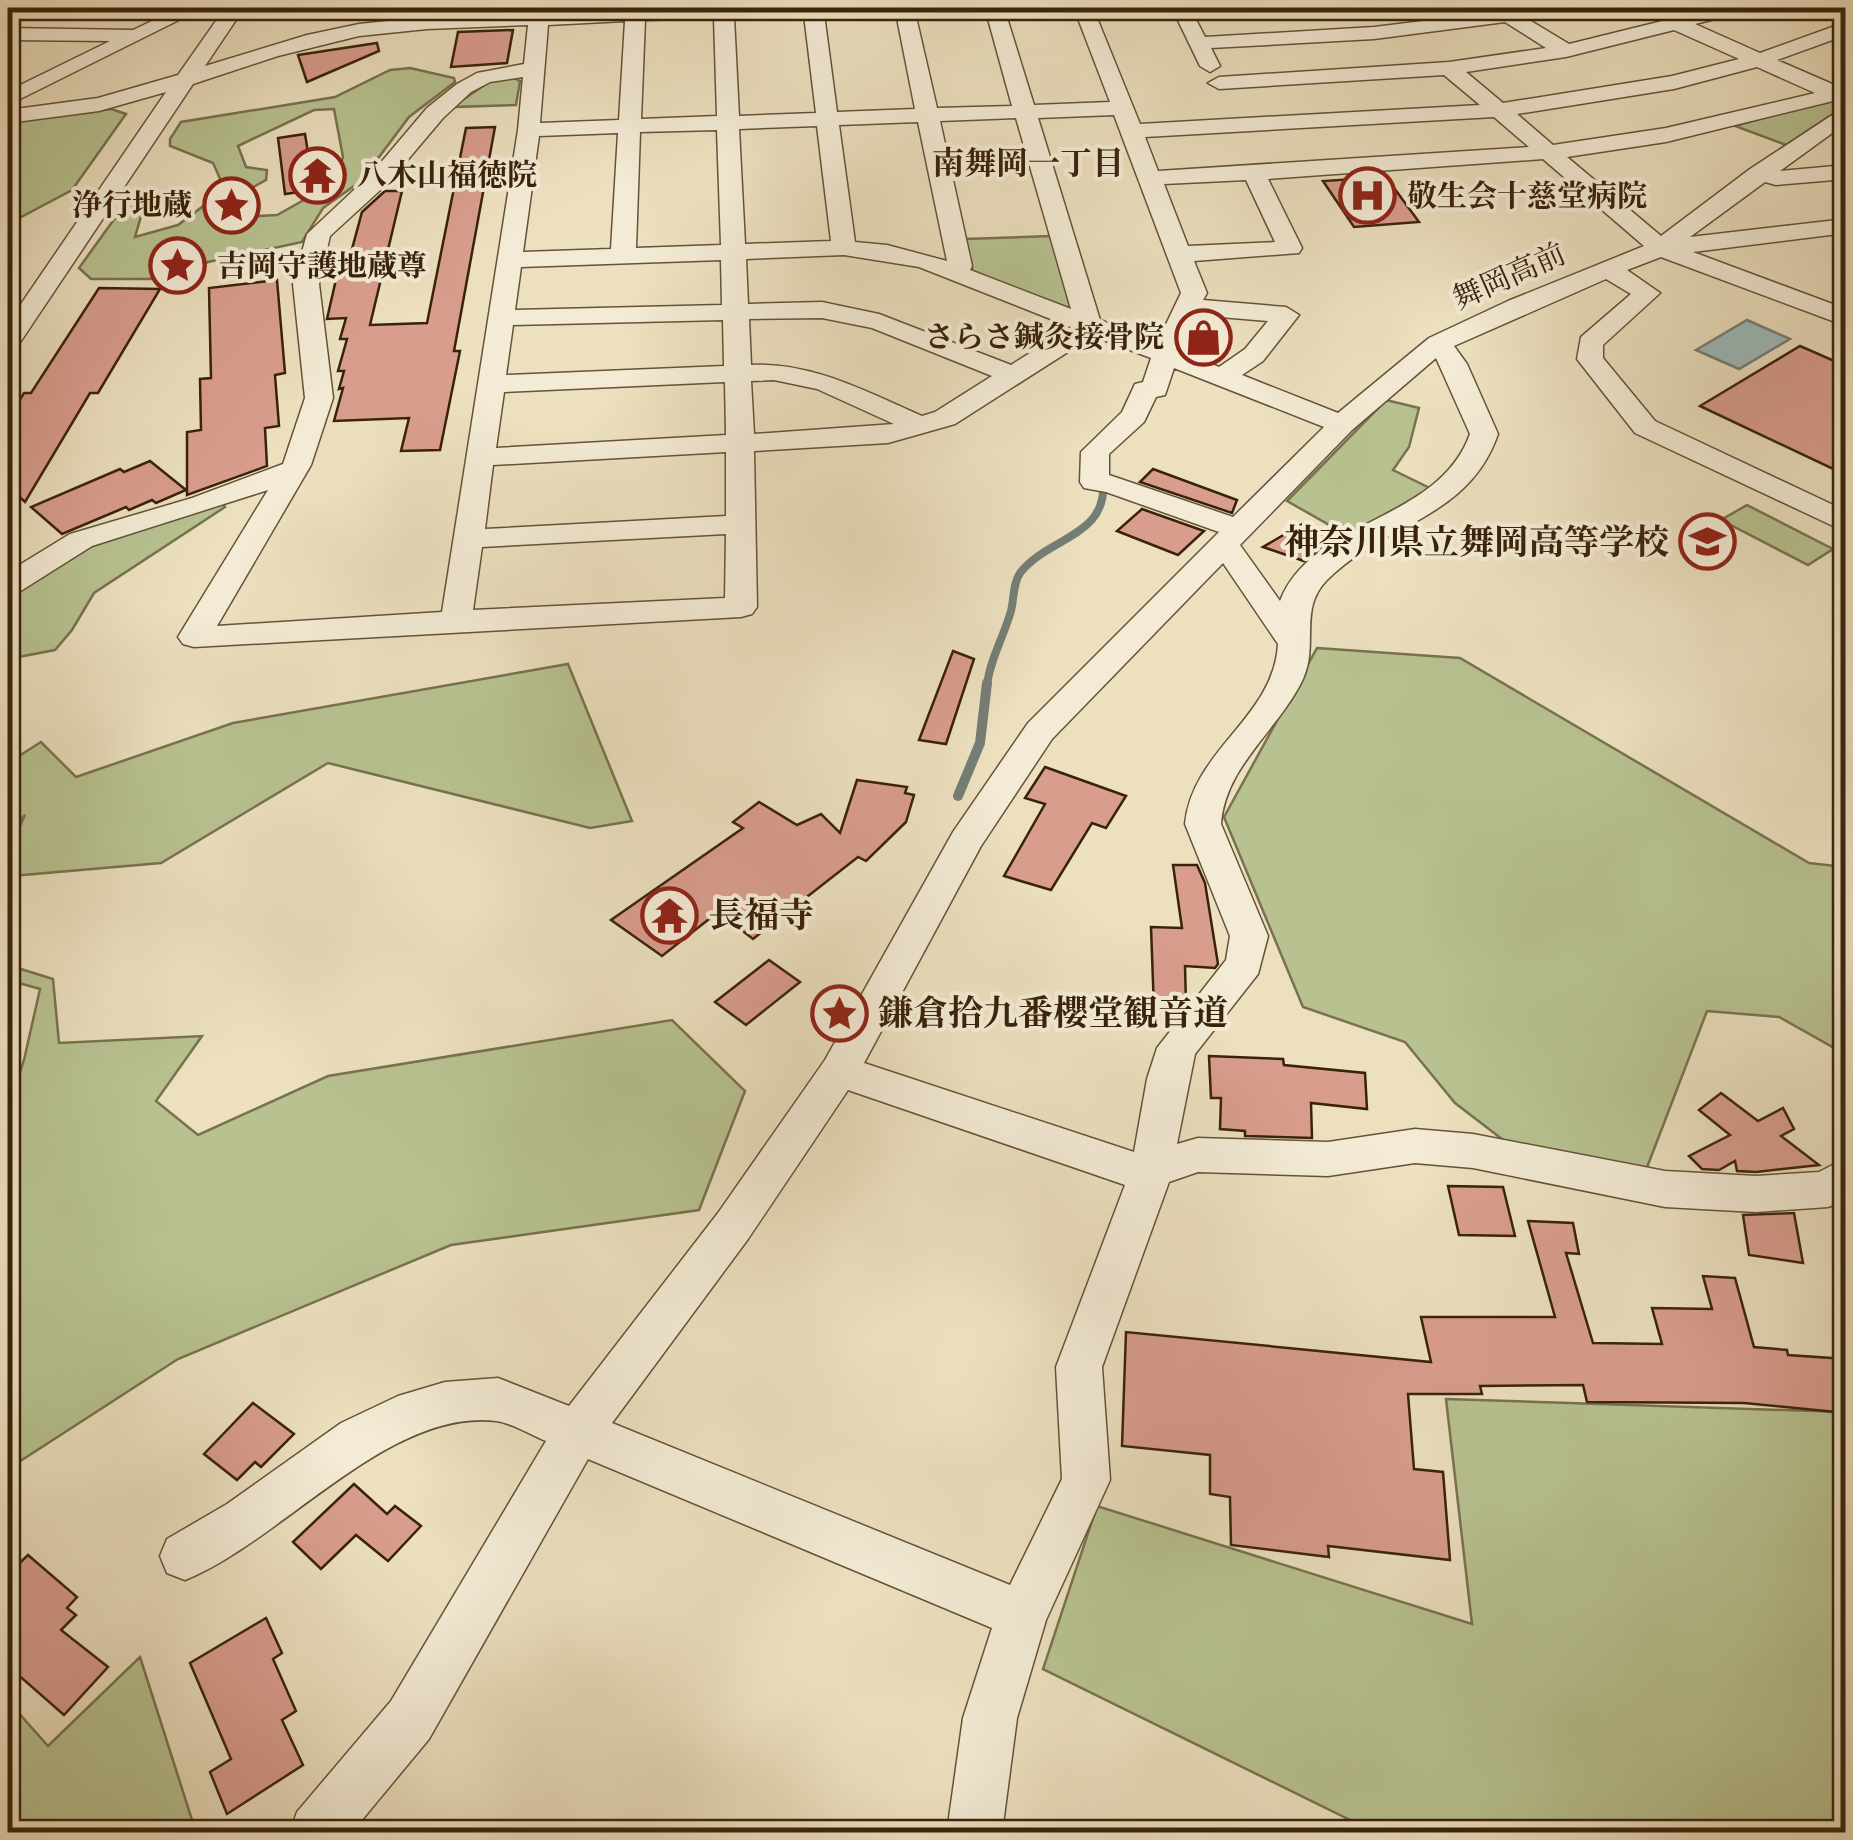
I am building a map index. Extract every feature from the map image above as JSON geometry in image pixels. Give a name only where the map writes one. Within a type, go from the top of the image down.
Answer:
[{"type":"street","points":[[8,99],[193,8]]},
{"type":"street","points":[[8,342],[172,86],[216,8]]},
{"type":"street","points":[[8,311],[172,86],[206,53],[234,8]]},
{"type":"street","points":[[813,8],[844,248]]},
{"type":"street","points":[[8,116],[75,110],[172,86],[282,48],[361,30],[543,13],[836,8]]},
{"type":"street","points":[[904,8],[960,266],[952,272]]},
{"type":"street","points":[[994,8],[1088,326]]},
{"type":"street","points":[[1084,8],[1194,293],[1191,306],[1134,416],[1095,452],[1094,482],[1110,484],[1233,538],[1296,646]]},
{"type":"street","points":[[1180,8],[1240,126]]},
{"type":"street","points":[[1198,43],[1326,37],[1549,8]]},
{"type":"street","points":[[1218,83],[1449,68],[1566,50],[1736,8]]},
{"type":"street","points":[[534,69],[484,77],[464,88],[435,113],[380,178],[319,234],[306,284],[318,398],[294,470],[194,636],[741,607],[738,373],[724,11]]},
{"type":"street","points":[[1501,12],[1566,50]]},
{"type":"street","points":[[456,621],[483,457],[543,13]]},
{"type":"street","points":[[623,256],[634,14]]},
{"type":"street","points":[[1678,24],[1842,101]]},
{"type":"street","points":[[529,130],[1025,112],[1240,126],[1499,109],[1668,82],[1757,59],[1846,28]]},
{"type":"street","points":[[8,34],[136,36]]},
{"type":"street","points":[[1449,68],[1661,248],[1846,318]]},
{"type":"street","points":[[8,72],[59,74]]},
{"type":"street","points":[[1152,178],[1463,163],[1652,139],[1842,101]]},
{"type":"street","points":[[1661,248],[1758,174],[1842,101]]},
{"type":"street","points":[[1758,174],[1776,178],[1846,172]]},
{"type":"street","points":[[1181,254],[1290,248],[1254,173]]},
{"type":"street","points":[[1661,248],[1846,226]]},
{"type":"street","points":[[508,260],[844,248],[887,252],[952,272],[1342,424]]},
{"type":"street","name":"舞岡高前","points":[[317,1832],[410,1720],[576,1434],[732,1226],[838,1071],[966,840],[1040,731],[1388,382],[1438,344],[1661,248]]},
{"type":"street","points":[[1607,269],[1647,292],[1590,343],[1590,359],[1645,427],[1846,523]]},
{"type":"street","points":[[1787,296],[1846,288]]},
{"type":"street","points":[[1191,306],[1286,315],[1254,355],[1222,377]]},
{"type":"street","points":[[500,318],[794,308],[851,314],[1013,375]]},
{"type":"street","points":[[483,457],[856,438],[923,427],[945,418],[1088,326]]},
{"type":"street","points":[[976,1832],[990,1718],[1022,1615],[1086,1480],[1079,1367],[1152,1170],[1167,1079],[1177,1048],[1244,964],[1248,936],[1202,824],[1202,810],[1218,768],[1267,714],[1296,661],[1297,596],[1322,567],[1438,496],[1471,464],[1482,446],[1484,434],[1454,364],[1438,344]]},
{"type":"street","points":[[492,384],[774,372],[826,383],[923,427]]},
{"type":"street","points":[[8,586],[81,540],[202,504],[294,470]]},
{"type":"street","points":[[470,538],[740,524]]},
{"type":"street","points":[[838,1071],[1130,1169],[1152,1170],[1198,1156],[1328,1160],[1415,1146],[1474,1151],[1684,1190],[1756,1194],[1828,1189],[1846,1175]]},
{"type":"street","points":[[185,1556],[244,1521],[358,1440],[398,1418],[446,1404],[498,1400],[1022,1615]]},
{"type":"green space","points":[[410,68],[454,78],[455,82],[409,117],[361,181],[323,208],[302,242],[208,262],[169,279],[91,279],[79,268],[120,211],[132,207],[142,213],[135,237],[178,225],[214,198],[228,203],[243,217],[277,215],[336,182],[343,157],[334,109],[314,110],[238,146],[246,167],[267,170],[266,180],[239,195],[226,192],[213,163],[170,146],[181,122],[335,97],[390,70]]},
{"type":"green space","points":[[512,77],[520,81],[516,105],[452,107],[492,80]]},
{"type":"green space","points":[[1836,97],[1845,106],[1786,145],[1735,126]]},
{"type":"green space","points":[[111,109],[126,114],[72,190],[8,224],[8,120]]},
{"type":"green space","points":[[1051,236],[1073,313],[973,272],[965,239]]},
{"type":"green space","points":[[1386,400],[1419,408],[1409,447],[1393,470],[1434,490],[1354,539],[1287,501]]},
{"type":"green space","points":[[221,501],[225,507],[94,593],[55,650],[8,659],[8,589],[83,542]]},
{"type":"green space","points":[[1747,505],[1833,549],[1808,565],[1721,520]]},
{"type":"green space","points":[[1317,648],[1460,658],[1809,863],[1845,867],[1845,1054],[1779,1017],[1707,1011],[1646,1170],[1515,1149],[1455,1103],[1405,1042],[1303,1007],[1224,817]]},
{"type":"green space","points":[[568,664],[632,821],[590,828],[328,763],[161,863],[12,876],[8,887],[8,853],[25,815],[8,832],[8,763],[41,742],[76,777],[233,723]]},
{"type":"green space","points":[[8,965],[53,979],[59,1043],[202,1036],[156,1101],[198,1135],[328,1076],[672,1020],[745,1091],[699,1210],[451,1245],[178,1359],[8,1469],[8,1109],[40,989],[8,980]]},
{"type":"green space","points":[[1446,1399],[1845,1412],[1845,1832],[1364,1832],[1354,1822],[1043,1669],[1097,1506],[1472,1624]]},
{"type":"green space","points":[[140,1657],[193,1823],[188,1832],[8,1832],[8,1701],[48,1746]]},
{"type":"water","points":[[1747,320],[1790,339],[1739,369],[1696,350]]},
{"type":"building","points":[[513,30],[507,63],[451,67],[458,32]]},
{"type":"building","points":[[377,43],[379,51],[307,82],[298,55]]},
{"type":"building","points":[[495,127],[454,351],[460,351],[440,450],[401,451],[409,418],[334,421],[343,388],[339,389],[344,371],[338,371],[347,339],[340,339],[346,318],[327,319],[337,275],[345,275],[362,212],[385,191],[402,191],[370,325],[427,323],[466,128]]},
{"type":"building","points":[[305,134],[314,190],[285,194],[278,138]]},
{"type":"building","name":"敬生会十慈堂病院","points":[[1386,177],[1419,222],[1354,227],[1323,181]]},
{"type":"building","points":[[277,280],[285,373],[275,375],[279,426],[265,428],[267,466],[187,495],[187,432],[201,430],[200,379],[211,378],[209,288]]},
{"type":"building","points":[[99,288],[160,289],[98,393],[90,393],[25,502],[8,486],[8,419],[24,393],[31,393]]},
{"type":"building","points":[[1800,346],[1846,366],[1846,475],[1700,406]]},
{"type":"building","points":[[150,461],[186,490],[156,503],[152,500],[129,510],[126,507],[62,534],[31,507],[120,469],[124,472]]},
{"type":"building","points":[[1153,469],[1237,500],[1232,513],[1140,482]]},
{"type":"building","points":[[1142,509],[1204,531],[1178,555],[1117,531]]},
{"type":"building","points":[[1304,523],[1332,540],[1304,561],[1263,547]]},
{"type":"building","points":[[953,651],[974,659],[946,744],[919,740]]},
{"type":"building","points":[[1045,767],[1126,796],[1106,828],[1092,823],[1051,890],[1004,876],[1045,804],[1025,798]]},
{"type":"building","points":[[857,780],[907,787],[905,793],[914,795],[906,822],[866,861],[858,857],[753,939],[718,912],[662,956],[611,920],[743,828],[733,822],[759,802],[797,825],[821,814],[840,833]]},
{"type":"building","points":[[1173,865],[1197,865],[1205,883],[1218,964],[1215,968],[1185,966],[1186,1005],[1181,1011],[1154,1009],[1151,927],[1182,928]]},
{"type":"building","points":[[769,960],[800,982],[746,1025],[715,1002]]},
{"type":"building","points":[[1209,1056],[1283,1059],[1284,1065],[1365,1073],[1367,1109],[1311,1103],[1312,1138],[1245,1136],[1245,1131],[1220,1129],[1221,1098],[1211,1098]]},
{"type":"building","points":[[1721,1093],[1758,1121],[1783,1108],[1794,1129],[1781,1136],[1819,1165],[1756,1172],[1737,1171],[1735,1161],[1719,1170],[1702,1169],[1689,1156],[1730,1135],[1699,1110]]},
{"type":"building","points":[[1448,1186],[1503,1187],[1515,1236],[1459,1235]]},
{"type":"building","points":[[1794,1213],[1803,1263],[1749,1255],[1743,1215]]},
{"type":"building","points":[[1528,1221],[1573,1223],[1579,1254],[1566,1253],[1593,1343],[1662,1344],[1652,1308],[1712,1309],[1703,1276],[1735,1278],[1754,1347],[1787,1350],[1788,1355],[1846,1359],[1846,1413],[1744,1403],[1587,1402],[1583,1385],[1480,1386],[1482,1394],[1408,1394],[1414,1469],[1443,1472],[1450,1560],[1328,1546],[1329,1557],[1231,1545],[1230,1497],[1210,1494],[1210,1455],[1122,1446],[1126,1332],[1431,1362],[1421,1317],[1555,1317]]},
{"type":"building","points":[[253,1403],[294,1434],[261,1467],[255,1462],[237,1480],[204,1454]]},
{"type":"building","points":[[354,1484],[387,1514],[395,1506],[421,1526],[388,1561],[356,1535],[321,1569],[293,1542]]},
{"type":"building","points":[[28,1555],[77,1597],[67,1608],[76,1615],[61,1630],[108,1667],[64,1715],[8,1666],[8,1574]]},
{"type":"building","points":[[266,1618],[282,1653],[273,1659],[296,1711],[282,1720],[303,1765],[227,1814],[210,1772],[231,1759],[190,1663]]},
{"type":"waterway","points":[[987,685],[1020,573],[1087,525],[1102,500],[1103,481]]},
{"type":"waterway","points":[[958,796],[980,743],[987,683]]},
{"type":"place","name":"八木山福徳院","points":[[318,175]]},
{"type":"place","name":"敬生会十慈堂病院","points":[[1368,196]]},
{"type":"place","name":"浄行地蔵","points":[[231,205]]},
{"type":"place","name":"吉岡守護地蔵尊","points":[[178,266]]},
{"type":"place","name":"さらさ鍼灸接骨院","points":[[1203,337]]},
{"type":"place","name":"神奈川県立舞岡高等学校","points":[[1708,542]]},
{"type":"place","name":"長福寺","points":[[670,915]]},
{"type":"place","name":"鎌倉拾九番櫻堂観音道","points":[[839,1013]]},
{"type":"district","name":"南舞岡一丁目","points":[[1028,163]]}]
